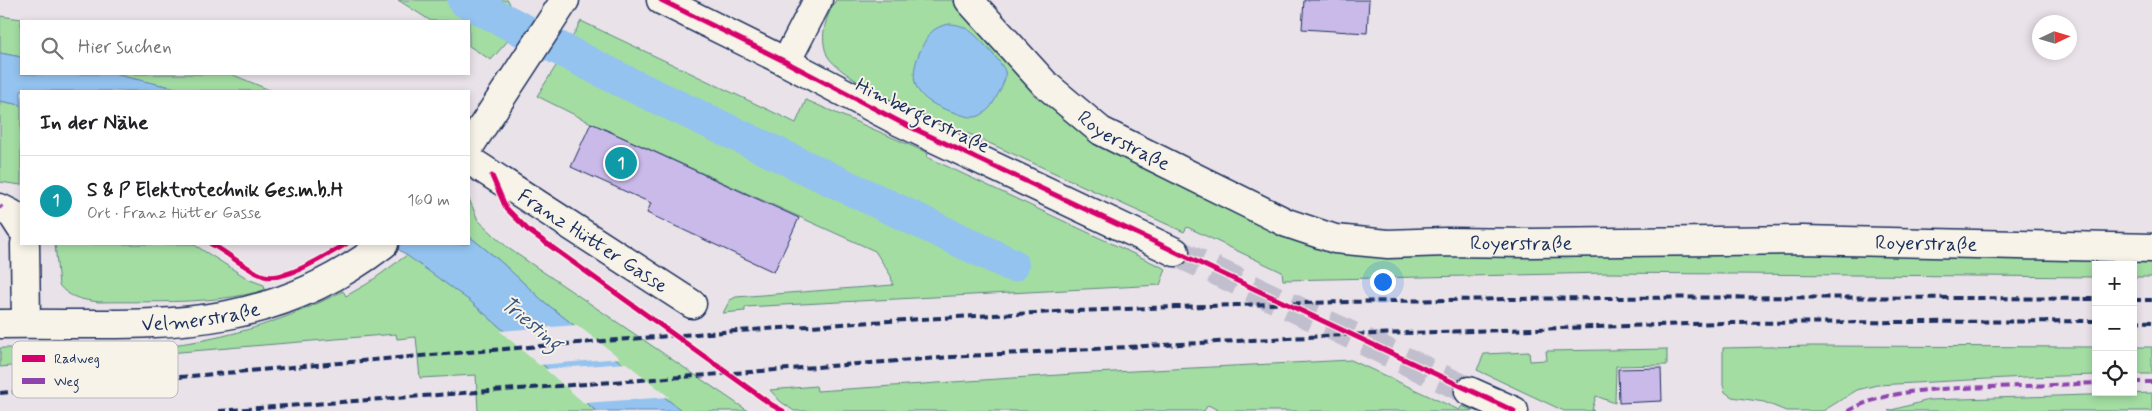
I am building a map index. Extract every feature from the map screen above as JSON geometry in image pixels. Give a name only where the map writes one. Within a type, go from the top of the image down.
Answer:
[{"type":"street","name":"Himbergerstraße","points":[[660,0],[786,62],[900,122],[1175,252]]},
{"type":"street","points":[[786,62],[818,0]]},
{"type":"street","name":"Royerstraße","points":[[969,0],[1046,84],[1101,131],[1287,223],[1335,239],[1388,244],[1802,240],[2152,248]]},
{"type":"street","points":[[470,146],[560,9]]},
{"type":"street","name":"Franz Hütter Gasse","points":[[470,161],[692,304]]},
{"type":"street","points":[[0,208],[12,214],[20,226]]},
{"type":"street","points":[[13,324],[25,245]]},
{"type":"street","name":"Velmerstraße","points":[[13,324],[155,323],[181,322],[226,316],[280,302],[331,279],[355,265],[383,245]]},
{"type":"street","points":[[1469,391],[1514,411]]},
{"type":"green space","points":[[398,0],[508,0],[513,11],[512,36],[491,60],[470,47],[470,20],[429,20]]},
{"type":"green space","points":[[836,0],[952,0],[1068,122],[1086,136],[1312,246],[1326,251],[1706,249],[2152,256],[2152,277],[2137,277],[2137,261],[2092,261],[2092,277],[1606,273],[1283,280],[1282,272],[1187,227],[1184,232],[943,122],[940,127],[861,84],[834,64],[827,55],[824,33],[829,13]]},
{"type":"green space","points":[[0,16],[29,20],[20,20],[20,57],[0,53]]},
{"type":"green space","points":[[581,21],[796,123],[806,100],[928,153],[927,157],[1166,269],[1160,285],[745,307],[745,311],[723,313],[730,300],[736,297],[893,285],[891,276],[875,251],[591,123],[537,96]]},
{"type":"green space","points":[[117,75],[233,75],[270,90],[184,90]]},
{"type":"green space","points":[[0,101],[20,105],[20,185],[0,182]]},
{"type":"green space","points":[[470,201],[478,220],[508,248],[748,411],[682,411],[542,300],[500,261],[470,237]]},
{"type":"green space","points":[[55,245],[195,245],[250,280],[264,285],[265,290],[245,295],[204,300],[99,302],[72,296],[59,285]]},
{"type":"green space","points":[[407,255],[470,301],[596,411],[478,411],[476,375],[420,378],[416,337],[397,339],[396,334],[178,352],[178,344],[216,338],[260,326],[281,319],[343,291],[346,296],[367,284]]},
{"type":"green space","points":[[1812,346],[2092,347],[2092,375],[1877,385],[1857,390],[1823,411],[1786,411],[1764,402],[1732,397],[1725,392],[1723,385],[1723,348]]},
{"type":"green space","points":[[2137,347],[2152,347],[2152,374],[2137,374]]},
{"type":"green space","points":[[0,348],[12,348],[12,366],[0,367]]},
{"type":"green space","points":[[1667,349],[1667,365],[1616,366],[1615,403],[1596,396],[1592,410],[1594,411],[1564,411],[1477,370],[1484,354],[1529,352],[1530,361],[1547,360],[1546,351]]},
{"type":"green space","points":[[1351,360],[1459,410],[1462,406],[1474,411],[1220,411],[1208,405],[1204,411],[794,411],[780,401],[770,390],[816,386],[817,391],[1074,374]]},
{"type":"green space","points":[[2137,393],[2152,393],[2152,411],[1888,411],[1929,400],[2092,395],[2137,396]]},
{"type":"water","points":[[949,24],[967,29],[973,34],[995,56],[1005,71],[1004,81],[994,102],[988,110],[979,116],[963,115],[941,108],[923,96],[915,81],[914,71],[926,38],[935,29]]},
{"type":"water","points":[[0,53],[20,57],[20,75],[117,75],[184,90],[20,90],[20,105],[0,101]]},
{"type":"water","name":"Triesting","points":[[470,237],[500,261],[542,300],[682,411],[596,411],[470,301],[392,245],[470,245]]},
{"type":"pier","points":[[577,325],[620,358],[539,365],[500,331]]},
{"type":"pier","points":[[626,363],[669,397],[584,403],[545,369]]},
{"type":"building","points":[[1304,0],[1369,0],[1367,33],[1302,29]]},
{"type":"building","points":[[591,123],[799,218],[774,272],[647,213],[651,203],[571,167]]},
{"type":"building","points":[[1661,368],[1662,401],[1619,403],[1618,369]]},
{"type":"waterway","points":[[464,0],[621,80],[1012,265]]},
{"type":"tunnel","points":[[1175,252],[1469,391]]},
{"type":"railway","points":[[178,377],[703,333],[1125,309],[1489,299],[1853,297],[2092,299]]},
{"type":"railway","points":[[2137,300],[2152,300]]},
{"type":"railway","points":[[219,411],[966,356],[1343,335],[1722,323],[2092,321]]},
{"type":"railway","points":[[2137,321],[2152,322]]},
{"type":"railway","points":[[0,393],[12,392]]},
{"type":"marked path","points":[[2137,382],[2152,382]]},
{"type":"marked path","points":[[1848,411],[1864,403],[1881,398],[1917,391],[2092,383]]},
{"type":"cycle path","points":[[661,0],[786,62],[900,122],[1514,411]]},
{"type":"cycle path","points":[[492,176],[506,208],[528,230],[783,411]]},
{"type":"cycle path","points":[[213,245],[258,274],[273,277],[306,266],[344,245]]},
{"type":"place","name":"S & P Elektrotechnik Ges.m.b.H","points":[[621,163]]}]
